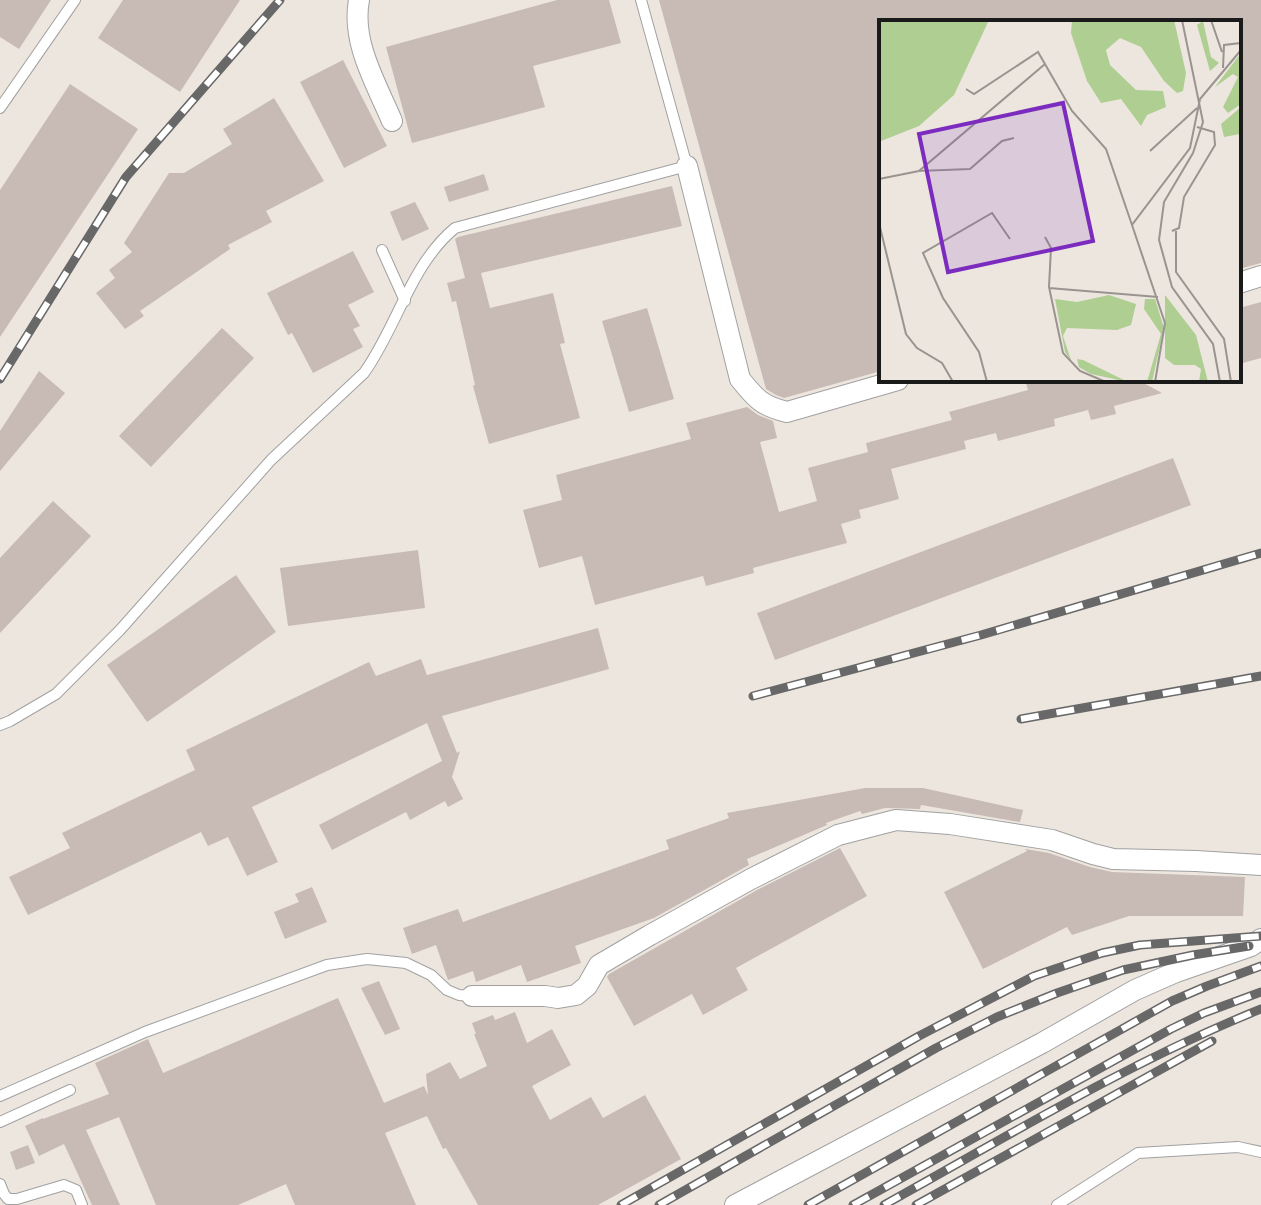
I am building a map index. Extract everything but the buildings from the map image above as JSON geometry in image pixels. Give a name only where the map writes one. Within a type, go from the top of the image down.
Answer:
[{"type":"street","points":[[359,0],[359,39],[392,121]]},
{"type":"street","points":[[687,166],[740,379],[754,397],[772,408],[787,412],[891,382]]},
{"type":"street","points":[[1241,282],[1261,276]]},
{"type":"street","points":[[472,996],[558,998],[576,995],[587,986],[599,965],[751,879],[838,835],[896,820],[950,824],[1052,840],[1113,859],[1261,865]]},
{"type":"street","points":[[735,1205],[1042,1043],[1135,990],[1251,946],[1261,939]]},
{"type":"lane","points":[[0,108],[75,0]]},
{"type":"lane","points":[[0,725],[56,694],[120,630],[271,460],[364,373],[376,357],[415,278],[442,239],[455,228],[687,166],[641,0]]},
{"type":"lane","points":[[382,250],[405,301]]},
{"type":"lane","points":[[0,1096],[145,1032],[327,965],[367,959],[406,963],[431,975],[447,990],[472,996]]},
{"type":"lane","points":[[0,1122],[70,1090]]},
{"type":"lane","points":[[1057,1205],[1138,1153],[1238,1147],[1261,1152]]},
{"type":"lane","points":[[0,1184],[8,1199],[64,1185],[76,1190],[82,1205]]},
{"type":"railway","points":[[0,379],[126,177],[280,0]]},
{"type":"railway","points":[[753,696],[981,635],[1261,553]]},
{"type":"railway","points":[[1021,719],[1261,676]]},
{"type":"railway","points":[[621,1205],[919,1036],[1034,976],[1102,953],[1140,945],[1261,936]]},
{"type":"railway","points":[[659,1205],[936,1048],[997,1017],[1123,970],[1249,946]]},
{"type":"railway","points":[[808,1205],[1172,1001],[1261,966]]},
{"type":"railway","points":[[853,1205],[1171,1029],[1261,992]]},
{"type":"railway","points":[[884,1205],[1116,1076],[1261,1009]]},
{"type":"railway","points":[[916,1205],[1212,1041]]}]
